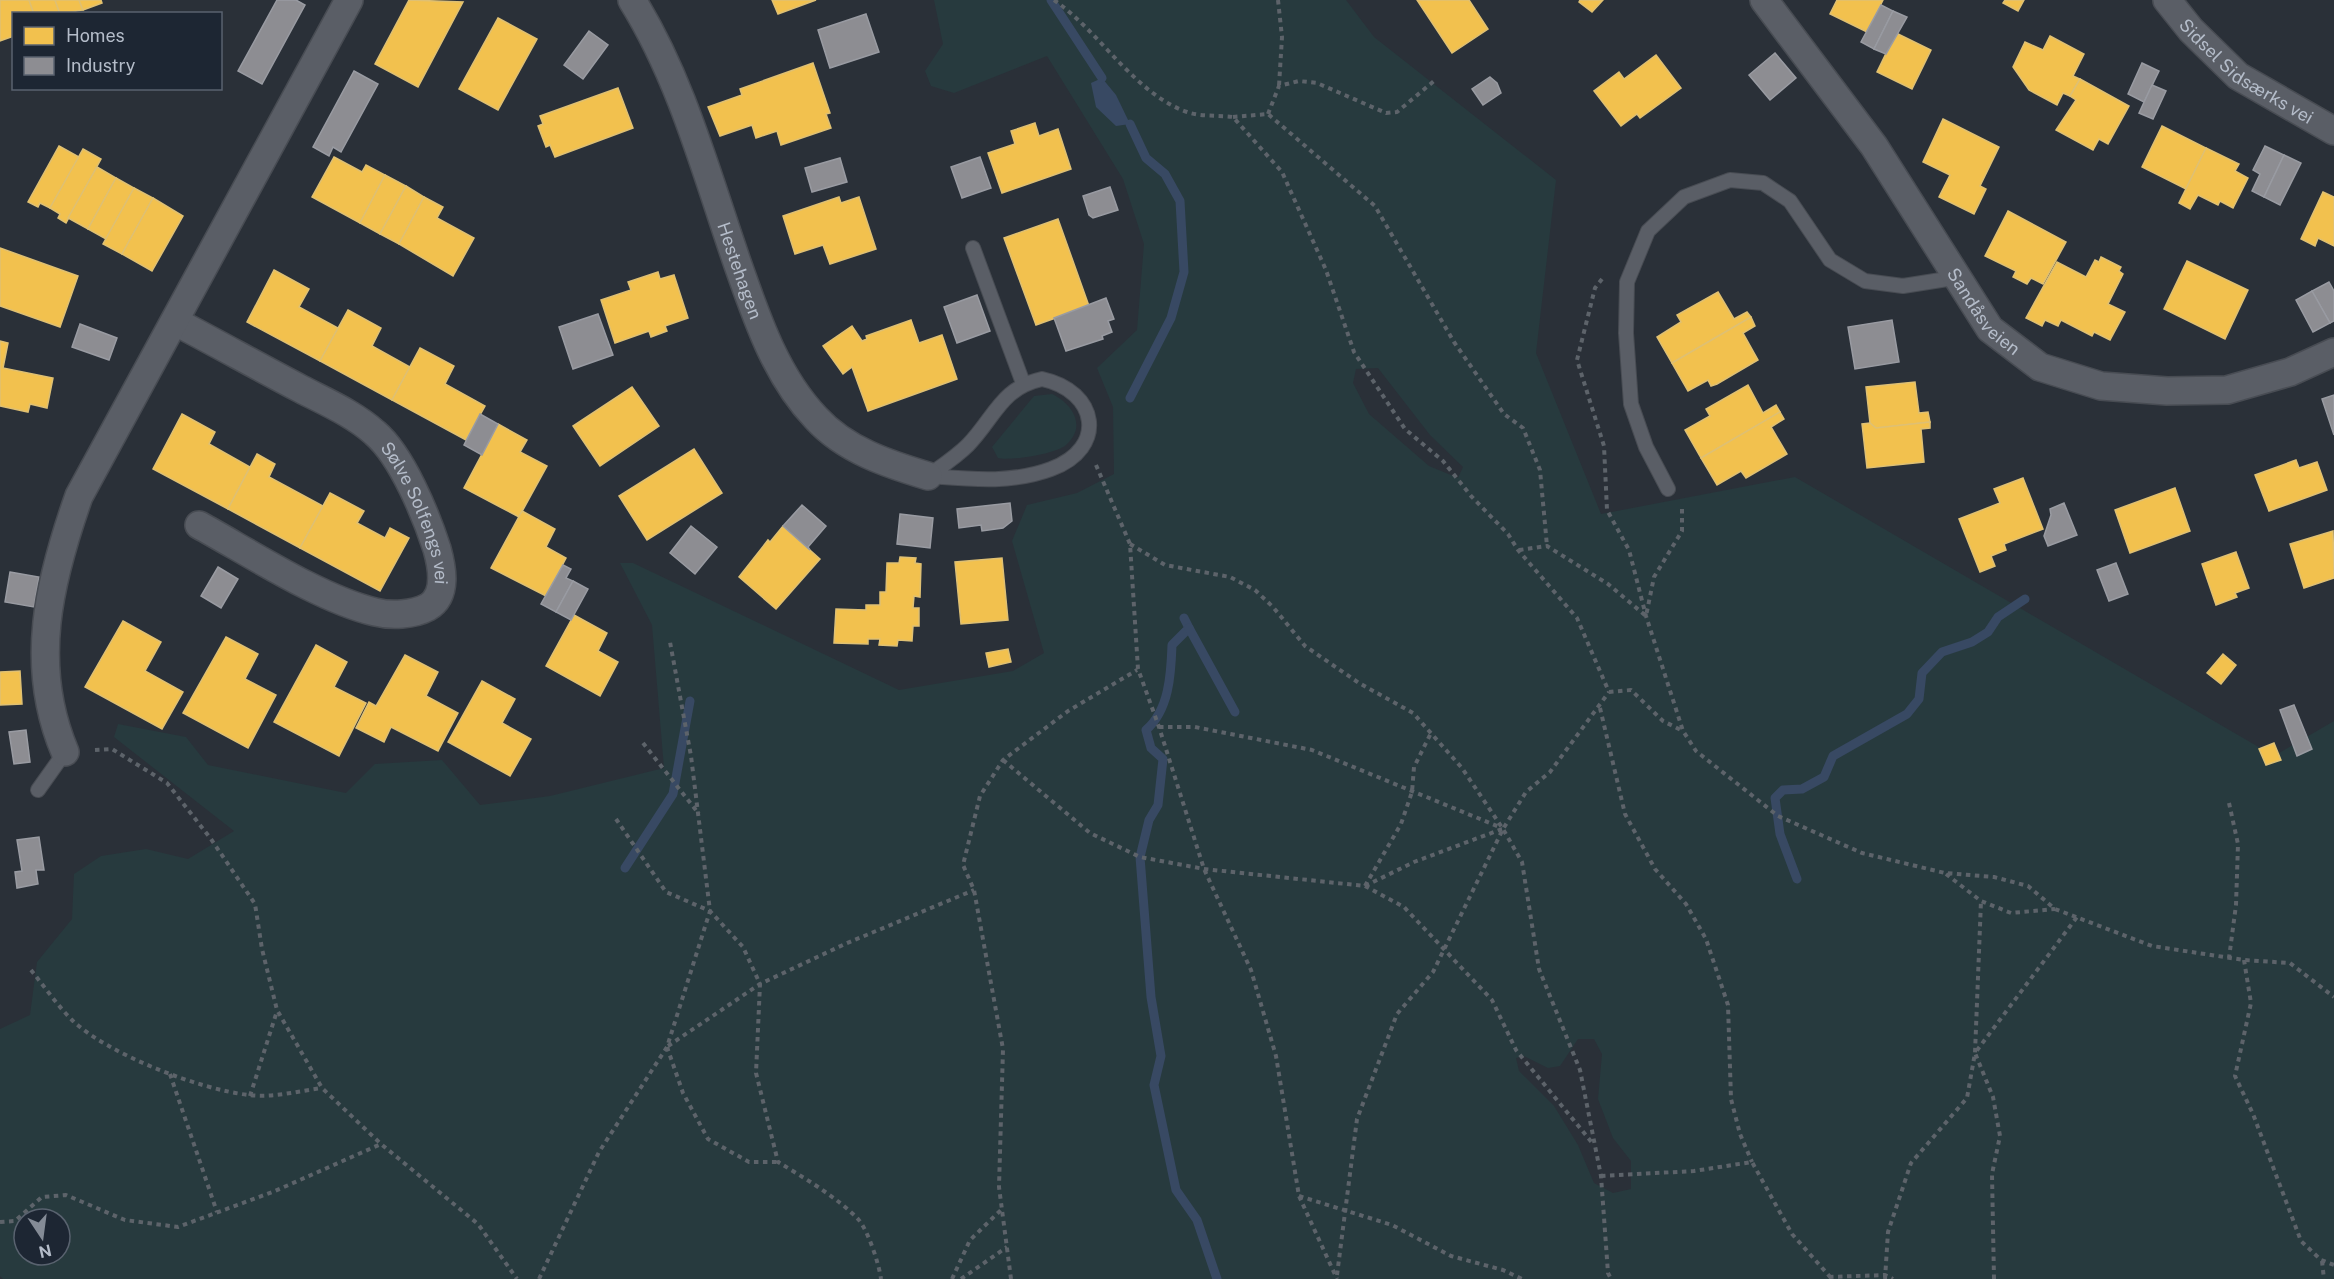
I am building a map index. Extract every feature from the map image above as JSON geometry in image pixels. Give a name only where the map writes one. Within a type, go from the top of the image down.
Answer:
[{"type":"street","points":[[65,752],[49,704],[45,674],[48,612],[58,556],[79,496],[176,322],[349,0]]},
{"type":"street","name":"Hestehagen","points":[[632,0],[649,27],[673,81],[757,320],[775,359],[816,419],[848,444],[883,463],[928,476]]},
{"type":"street","name":"Sandåsveien","points":[[1764,0],[1874,146],[1990,329],[2040,367],[2101,386],[2167,391],[2226,390],[2290,372],[2334,352]]},
{"type":"street","name":"Sidsel Sidsærks vei","points":[[2167,0],[2191,30],[2238,76],[2334,131]]},
{"type":"street","name":"Sølve Solfengs vei","points":[[176,322],[349,415],[376,434],[409,483],[433,537],[441,564],[440,591],[434,603],[420,611],[403,614],[377,613],[350,605],[319,590],[199,525]]},
{"type":"lane","points":[[1668,489],[1646,447],[1631,404],[1626,333],[1627,282],[1648,231],[1684,197],[1730,180],[1763,183],[1790,201],[1830,260],[1865,281],[1903,286],[1959,277]]},
{"type":"lane","points":[[973,248],[1023,383]]},
{"type":"lane","points":[[928,476],[949,462],[969,444],[1010,392],[1023,383],[1042,379],[1061,383],[1078,396],[1086,408],[1089,422],[1086,442]]},
{"type":"lane","name":"Hestehagen","points":[[928,476],[982,481],[1018,477],[1051,469],[1073,458],[1086,442]]},
{"type":"lane","points":[[38,790],[65,752]]},
{"type":"path","points":[[1054,0],[1078,16],[1152,94],[1188,112],[1233,117],[1268,114],[1375,206],[1454,342],[1504,414],[1523,428],[1540,470],[1547,546]]},
{"type":"path","points":[[1268,114],[1279,86],[1282,37],[1278,0]]},
{"type":"path","points":[[1279,86],[1299,81],[1317,83],[1386,113],[1396,112],[1434,81]]},
{"type":"path","points":[[1233,117],[1282,172],[1326,270],[1354,352],[1360,362],[1405,429],[1443,461],[1471,496],[1509,534],[1518,550],[1577,618],[1609,692]]},
{"type":"path","points":[[1610,272],[1595,288],[1577,360],[1604,446],[1607,510],[1629,550],[1646,616],[1683,731],[1696,751],[1778,816],[1862,853],[1945,873],[1994,877],[2028,886],[2055,909],[2152,946],[2244,960],[2290,963],[2334,997]]},
{"type":"path","points":[[1086,442],[1130,544],[1137,669],[1159,727],[1203,869],[1254,981],[1276,1056],[1299,1196],[1337,1277]]},
{"type":"path","points":[[1646,616],[1654,577],[1682,531],[1682,506]]},
{"type":"path","points":[[1130,544],[1165,565],[1230,577],[1255,591],[1273,607],[1305,646],[1359,683],[1413,713],[1462,768],[1503,829],[1522,862],[1539,969],[1580,1070],[1601,1176],[1608,1273],[1611,1279]]},
{"type":"path","points":[[1518,550],[1547,546],[1608,584],[1646,616]]},
{"type":"path","points":[[539,1279],[599,1152],[667,1047],[710,911],[691,756],[670,642]]},
{"type":"path","points":[[1011,1279],[999,1187],[1003,1049],[974,890],[963,865],[980,796],[1003,760],[1068,711],[1137,669]]},
{"type":"path","points":[[1609,692],[1631,690],[1663,721],[1683,731]]},
{"type":"path","points":[[1337,1277],[1358,1119],[1397,1014],[1433,972],[1503,829],[1526,792],[1550,772],[1609,692]]},
{"type":"path","points":[[1599,707],[1625,814],[1655,869],[1686,904],[1710,950],[1728,1005],[1731,1099],[1740,1134],[1752,1162],[1792,1234],[1830,1278],[1885,1277],[1893,1279]]},
{"type":"path","points":[[1159,727],[1195,727],[1312,750],[1503,829]]},
{"type":"path","points":[[1365,886],[1401,824],[1412,792],[1414,767],[1431,733]]},
{"type":"path","points":[[643,744],[699,815]]},
{"type":"path","points":[[65,752],[112,749],[166,783],[211,839],[255,904],[262,949],[277,1010],[322,1088],[381,1144],[478,1224],[517,1279]]},
{"type":"path","points":[[1003,760],[1090,833],[1140,857],[1203,869],[1365,886],[1404,907],[1492,1000],[1516,1050],[1595,1147]]},
{"type":"path","points":[[2229,803],[2238,844],[2236,905],[2229,958]]},
{"type":"path","points":[[616,819],[666,892],[710,911],[742,947],[760,984],[756,1073],[778,1162]]},
{"type":"path","points":[[1365,886],[1414,862],[1503,829]]},
{"type":"path","points":[[1945,873],[1981,901],[2012,913],[2055,909]]},
{"type":"path","points":[[667,1047],[760,984],[845,944],[974,890]]},
{"type":"path","points":[[1885,1277],[1888,1232],[1911,1163],[1967,1098],[1975,1053],[1981,901]]},
{"type":"path","points":[[1975,1053],[2078,917]]},
{"type":"path","points":[[2244,960],[2251,1003],[2235,1076],[2253,1114],[2301,1241],[2321,1260],[2334,1265]]},
{"type":"path","points":[[31,970],[73,1021],[114,1048],[170,1073],[195,1083],[250,1096],[322,1088]]},
{"type":"path","points":[[250,1096],[277,1010]]},
{"type":"path","points":[[667,1047],[683,1094],[708,1139],[749,1162],[778,1162],[800,1175],[859,1220],[880,1266],[881,1279]]},
{"type":"path","points":[[1975,1053],[1993,1097],[2000,1136],[1992,1174],[1994,1279]]},
{"type":"path","points":[[170,1073],[217,1212]]},
{"type":"path","points":[[0,1222],[15,1221],[42,1197],[66,1195],[125,1220],[178,1227],[381,1144]]},
{"type":"path","points":[[1601,1176],[1694,1171],[1752,1162]]},
{"type":"path","points":[[1299,1196],[1392,1225],[1451,1256],[1503,1270],[1522,1279]]},
{"type":"path","points":[[952,1279],[970,1240],[1002,1209]]},
{"type":"path","points":[[962,1279],[1007,1247]]},
{"type":"path","points":[[2321,1260],[2324,1279]]},
{"type":"green space","points":[[934,0],[1346,0],[1374,37],[1556,180],[1536,353],[1601,514],[1795,477],[2274,756],[2334,721],[2334,1279],[3,1279],[0,1276],[0,1029],[30,1015],[37,962],[72,919],[74,874],[101,856],[146,849],[188,859],[234,831],[114,737],[118,724],[186,737],[208,765],[346,793],[375,764],[442,760],[480,805],[550,796],[664,768],[652,625],[620,563],[633,563],[899,690],[1013,671],[1044,653],[1012,541],[1027,505],[1077,493],[1114,474],[1113,407],[1097,368],[1137,330],[1144,244],[1123,179],[1047,56],[954,93],[931,86],[925,71],[943,44]],"holes":[[[1378,368],[1430,435],[1463,467],[1458,478],[1429,466],[1369,414],[1353,383],[1356,369]],[[1578,1039],[1594,1039],[1602,1054],[1598,1099],[1613,1138],[1631,1161],[1631,1189],[1613,1193],[1594,1183],[1578,1145],[1554,1106],[1519,1071],[1516,1058],[1524,1056],[1548,1068],[1560,1066]]]},
{"type":"green space","points":[[1052,394],[1066,404],[1075,416],[1076,431],[1072,438],[1061,448],[1044,454],[998,458],[992,447],[1034,396]]},
{"type":"water","points":[[1102,78],[1116,95],[1130,124],[1116,126],[1096,107],[1091,83]]},
{"type":"building: Homes","points":[[0,0],[29,0],[33,12],[12,12],[12,37],[0,41]]},
{"type":"building: Homes","points":[[29,0],[55,0],[59,12],[33,12]]},
{"type":"building: Homes","points":[[55,0],[79,0],[83,10],[72,12],[59,12]]},
{"type":"building: Homes","points":[[79,0],[101,0],[102,3],[83,10]]},
{"type":"building: Homes","points":[[409,0],[463,2],[418,87],[375,64]]},
{"type":"building: Homes","points":[[772,0],[816,0],[778,14]]},
{"type":"building: Homes","points":[[1417,0],[1469,0],[1488,29],[1452,53]]},
{"type":"building: Homes","points":[[1580,0],[1603,0],[1592,12],[1579,2]]},
{"type":"building: Homes","points":[[1837,0],[1883,0],[1867,32],[1830,14]]},
{"type":"building: Homes","points":[[2005,0],[2024,0],[2018,11],[2003,3]]},
{"type":"building: Homes","points":[[498,18],[537,39],[498,110],[459,89]]},
{"type":"building: Homes","points":[[1896,33],[1931,50],[1912,89],[1877,72]]},
{"type":"building: Homes","points":[[2050,36],[2084,54],[2073,76],[2080,79],[2070,96],[2063,93],[2057,105],[2029,90],[2013,67],[2025,42],[2043,50]]},
{"type":"building: Homes","points":[[1656,55],[1681,88],[1640,118],[1637,114],[1621,126],[1594,91],[1619,72],[1624,79]]},
{"type":"building: Homes","points":[[813,63],[830,113],[826,114],[831,128],[781,145],[777,131],[756,138],[752,125],[720,136],[708,107],[742,95],[740,89]]},
{"type":"building: Homes","points":[[2080,79],[2129,106],[2108,144],[2099,139],[2093,150],[2056,130],[2076,100],[2070,96]]},
{"type":"building: Homes","points":[[618,88],[633,128],[555,157],[550,145],[546,147],[538,126],[543,124],[540,116]]},
{"type":"building: Homes","points":[[1943,119],[1999,147],[1980,186],[1986,189],[1974,214],[1939,197],[1950,175],[1923,162]]},
{"type":"building: Homes","points":[[1035,123],[1039,136],[1058,129],[1071,169],[1002,193],[988,153],[1015,144],[1011,131]]},
{"type":"building: Homes","points":[[2162,126],[2206,148],[2186,189],[2142,167]]},
{"type":"building: Homes","points":[[59,146],[79,157],[50,208],[40,203],[38,207],[28,202]]},
{"type":"building: Homes","points":[[2206,148],[2239,164],[2235,171],[2248,178],[2233,208],[2220,201],[2218,205],[2198,195],[2190,209],[2179,203]]},
{"type":"building: Homes","points":[[83,149],[101,159],[66,223],[58,218],[60,214],[50,208]]},
{"type":"building: Homes","points":[[334,157],[362,172],[366,165],[385,175],[360,223],[312,197]]},
{"type":"building: Homes","points":[[97,167],[116,178],[88,229],[68,218]]},
{"type":"building: Homes","points":[[385,175],[406,186],[380,234],[360,223]]},
{"type":"building: Homes","points":[[116,178],[134,188],[106,239],[88,229]]},
{"type":"building: Homes","points":[[406,186],[424,197],[399,244],[380,234]]},
{"type":"building: Homes","points":[[134,188],[153,198],[122,254],[103,244]]},
{"type":"building: Homes","points":[[2323,192],[2334,197],[2334,246],[2318,238],[2315,246],[2301,239]]},
{"type":"building: Homes","points":[[424,197],[443,207],[437,218],[474,238],[453,276],[399,244]]},
{"type":"building: Homes","points":[[839,197],[841,203],[859,197],[876,249],[830,264],[823,245],[795,254],[783,216]]},
{"type":"building: Homes","points":[[153,198],[183,216],[152,271],[122,254]]},
{"type":"building: Homes","points":[[2008,211],[2066,242],[2043,284],[2031,278],[2027,284],[2013,277],[2016,271],[1985,256]]},
{"type":"building: Homes","points":[[1058,219],[1089,306],[1036,325],[1004,238]]},
{"type":"building: Homes","points":[[0,248],[78,276],[60,327],[0,306]]},
{"type":"building: Homes","points":[[2101,257],[2121,267],[2119,271],[2123,274],[2108,304],[2125,312],[2110,340],[2094,332],[2092,336],[2061,320],[2058,326],[2045,320],[2042,326],[2026,318],[2057,262],[2086,277],[2095,260],[2099,262]]},
{"type":"building: Homes","points":[[2187,261],[2248,290],[2225,339],[2164,309]]},
{"type":"building: Homes","points":[[274,270],[309,289],[299,307],[338,328],[320,361],[247,322]]},
{"type":"building: Homes","points":[[658,272],[660,279],[674,275],[688,318],[665,326],[667,331],[651,337],[649,331],[615,343],[601,300],[631,290],[628,282]]},
{"type":"building: Homes","points":[[1718,292],[1734,319],[1747,312],[1751,317],[1672,363],[1657,337],[1681,322],[1677,315]]},
{"type":"building: Homes","points":[[348,310],[381,328],[372,346],[410,367],[392,400],[320,361]]},
{"type":"building: Homes","points":[[1751,317],[1755,326],[1743,333],[1758,360],[1717,384],[1711,386],[1708,380],[1688,391],[1672,363]]},
{"type":"building: Homes","points":[[911,320],[919,343],[942,335],[957,379],[868,411],[852,367],[843,374],[823,346],[852,326],[862,341],[867,339],[866,336]]},
{"type":"building: Homes","points":[[0,341],[8,343],[3,368],[53,378],[47,408],[30,404],[28,412],[0,406]]},
{"type":"building: Homes","points":[[420,348],[454,366],[445,384],[485,406],[466,440],[392,400]]},
{"type":"building: Homes","points":[[1915,382],[1919,413],[1928,412],[1930,422],[1876,428],[1870,423],[1866,387]]},
{"type":"building: Homes","points":[[1748,385],[1763,413],[1776,405],[1780,412],[1701,458],[1685,430],[1710,416],[1706,409]]},
{"type":"building: Homes","points":[[632,387],[659,426],[600,466],[573,426]]},
{"type":"building: Homes","points":[[1780,412],[1784,419],[1771,427],[1787,454],[1746,478],[1741,471],[1717,485],[1701,458]]},
{"type":"building: Homes","points":[[182,414],[215,432],[209,444],[250,467],[228,509],[153,469]]},
{"type":"building: Homes","points":[[1930,422],[1930,428],[1921,429],[1924,462],[1867,468],[1862,424],[1870,423],[1876,428]]},
{"type":"building: Homes","points":[[498,424],[527,440],[520,452],[547,466],[519,517],[464,488]]},
{"type":"building: Homes","points":[[694,449],[722,493],[647,540],[619,496]]},
{"type":"building: Homes","points":[[257,454],[275,464],[269,477],[323,506],[300,548],[228,509]]},
{"type":"building: Homes","points":[[2296,460],[2299,468],[2317,462],[2327,490],[2269,511],[2255,475]]},
{"type":"building: Homes","points":[[2023,478],[2043,529],[2004,544],[2006,550],[1991,556],[1995,566],[1980,572],[1959,519],[2000,503],[1994,489]]},
{"type":"building: Homes","points":[[2175,488],[2190,531],[2130,553],[2115,510]]},
{"type":"building: Homes","points":[[330,493],[364,511],[357,523],[385,538],[390,528],[409,538],[380,591],[300,548]]},
{"type":"building: Homes","points":[[522,511],[555,529],[546,547],[566,558],[546,596],[491,568]]},
{"type":"building: Homes","points":[[783,526],[820,559],[776,609],[739,577],[768,540],[770,542]]},
{"type":"building: Homes","points":[[2333,531],[2334,578],[2304,588],[2290,544]]},
{"type":"building: Homes","points":[[2236,552],[2249,588],[2235,593],[2237,597],[2216,605],[2202,564]]},
{"type":"building: Homes","points":[[900,557],[916,558],[915,563],[921,564],[920,597],[914,596],[913,608],[919,608],[919,626],[913,626],[912,641],[898,640],[897,646],[879,645],[880,639],[868,639],[868,644],[834,643],[836,609],[866,610],[866,605],[880,605],[880,592],[886,592],[887,563],[899,563]]},
{"type":"building: Homes","points":[[1002,558],[1008,620],[961,624],[955,562]]},
{"type":"building: Homes","points":[[574,615],[607,633],[598,651],[618,662],[600,696],[546,666]]},
{"type":"building: Homes","points":[[123,621],[161,642],[145,671],[183,692],[162,729],[85,687]]},
{"type":"building: Homes","points":[[226,637],[258,654],[245,679],[276,695],[248,748],[183,713]]},
{"type":"building: Homes","points":[[316,645],[347,662],[334,687],[366,703],[339,756],[274,722]]},
{"type":"building: Homes","points":[[1008,649],[1011,662],[989,667],[986,653]]},
{"type":"building: Homes","points":[[2223,654],[2236,665],[2221,684],[2207,673]]},
{"type":"building: Homes","points":[[405,655],[438,672],[426,696],[458,713],[438,751],[391,727],[384,742],[356,728],[369,702],[376,706]]},
{"type":"building: Homes","points":[[20,671],[22,704],[0,705],[0,672]]},
{"type":"building: Homes","points":[[482,681],[515,699],[502,723],[531,739],[510,776],[448,742]]},
{"type":"building: Homes","points":[[2274,743],[2281,760],[2266,765],[2259,749]]},
{"type":"building: Industry","points":[[277,0],[296,0],[305,5],[262,84],[238,71]]},
{"type":"building: Industry","points":[[1881,5],[1893,11],[1874,49],[1861,42]]},
{"type":"building: Industry","points":[[1893,11],[1907,17],[1886,54],[1874,49]]},
{"type":"building: Industry","points":[[866,14],[879,52],[830,68],[818,30]]},
{"type":"building: Industry","points":[[589,31],[608,45],[583,79],[564,65]]},
{"type":"building: Industry","points":[[1775,53],[1796,78],[1770,100],[1749,75]]},
{"type":"building: Industry","points":[[2142,63],[2159,71],[2144,102],[2128,94]]},
{"type":"building: Industry","points":[[354,71],[378,84],[341,152],[333,147],[329,156],[313,147]]},
{"type":"building: Industry","points":[[1490,77],[1497,83],[1501,93],[1483,105],[1472,89]]},
{"type":"building: Industry","points":[[2152,85],[2166,91],[2153,119],[2139,113]]},
{"type":"building: Industry","points":[[2265,146],[2284,155],[2264,197],[2252,191],[2260,174],[2253,170]]},
{"type":"building: Industry","points":[[2284,155],[2301,163],[2280,205],[2264,197]]},
{"type":"building: Industry","points":[[980,157],[991,188],[962,198],[951,167]]},
{"type":"building: Industry","points":[[840,158],[847,182],[812,192],[805,168]]},
{"type":"building: Industry","points":[[1110,187],[1118,210],[1093,218],[1089,215],[1083,196]]},
{"type":"building: Industry","points":[[2329,282],[2334,291],[2334,321],[2330,323],[2312,291]]},
{"type":"building: Industry","points":[[2312,291],[2330,323],[2313,332],[2296,300]]},
{"type":"building: Industry","points":[[977,295],[990,331],[957,343],[944,307]]},
{"type":"building: Industry","points":[[1106,298],[1114,319],[1108,321],[1112,332],[1102,336],[1103,339],[1066,351],[1054,318]]},
{"type":"building: Industry","points":[[598,314],[613,355],[573,369],[559,327]]},
{"type":"building: Industry","points":[[1892,320],[1899,362],[1855,369],[1848,327]]},
{"type":"building: Industry","points":[[80,324],[117,338],[109,360],[72,347]]},
{"type":"building: Industry","points":[[2334,395],[2334,435],[2322,399]]},
{"type":"building: Industry","points":[[480,414],[498,424],[482,455],[464,445]]},
{"type":"building: Industry","points":[[1010,503],[1012,521],[1003,528],[982,531],[981,525],[959,528],[957,509]]},
{"type":"building: Industry","points":[[2064,503],[2077,535],[2048,546],[2044,536],[2051,515],[2050,509]]},
{"type":"building: Industry","points":[[802,505],[826,526],[808,547],[810,550],[783,526]]},
{"type":"building: Industry","points":[[900,514],[933,518],[930,548],[897,544]]},
{"type":"building: Industry","points":[[691,526],[717,547],[695,574],[670,553]]},
{"type":"building: Industry","points":[[2116,563],[2128,594],[2109,601],[2097,570]]},
{"type":"building: Industry","points":[[563,565],[571,569],[566,578],[573,581],[556,612],[541,604]]},
{"type":"building: Industry","points":[[218,567],[238,579],[221,608],[201,596]]},
{"type":"building: Industry","points":[[10,572],[39,577],[34,607],[5,602]]},
{"type":"building: Industry","points":[[573,581],[588,589],[571,620],[556,612]]},
{"type":"building: Industry","points":[[2294,705],[2312,749],[2297,756],[2280,710]]},
{"type":"building: Industry","points":[[26,730],[30,762],[14,764],[9,732]]},
{"type":"building: Industry","points":[[39,837],[44,870],[36,870],[38,884],[17,888],[15,872],[22,871],[17,840]]},
{"type":"waterway","points":[[1051,0],[1102,78]]},
{"type":"waterway","points":[[1130,124],[1146,158],[1165,174],[1180,201],[1184,272],[1171,318],[1130,398]]},
{"type":"waterway","points":[[1797,879],[1780,834],[1775,798],[1783,790],[1802,789],[1824,777],[1833,756],[1907,714],[1919,699],[1922,673],[1942,652],[1972,642],[1988,632],[1998,617],[2025,599]]},
{"type":"waterway","points":[[1184,618],[1189,628],[1172,645],[1171,668],[1164,702],[1154,722],[1146,730],[1151,748],[1163,759],[1158,805],[1149,820],[1140,857],[1151,997],[1161,1056],[1154,1085],[1176,1190],[1197,1220],[1217,1279]]},
{"type":"waterway","points":[[1189,628],[1235,712]]},
{"type":"waterway","points":[[625,868],[673,794],[690,701]]}]
